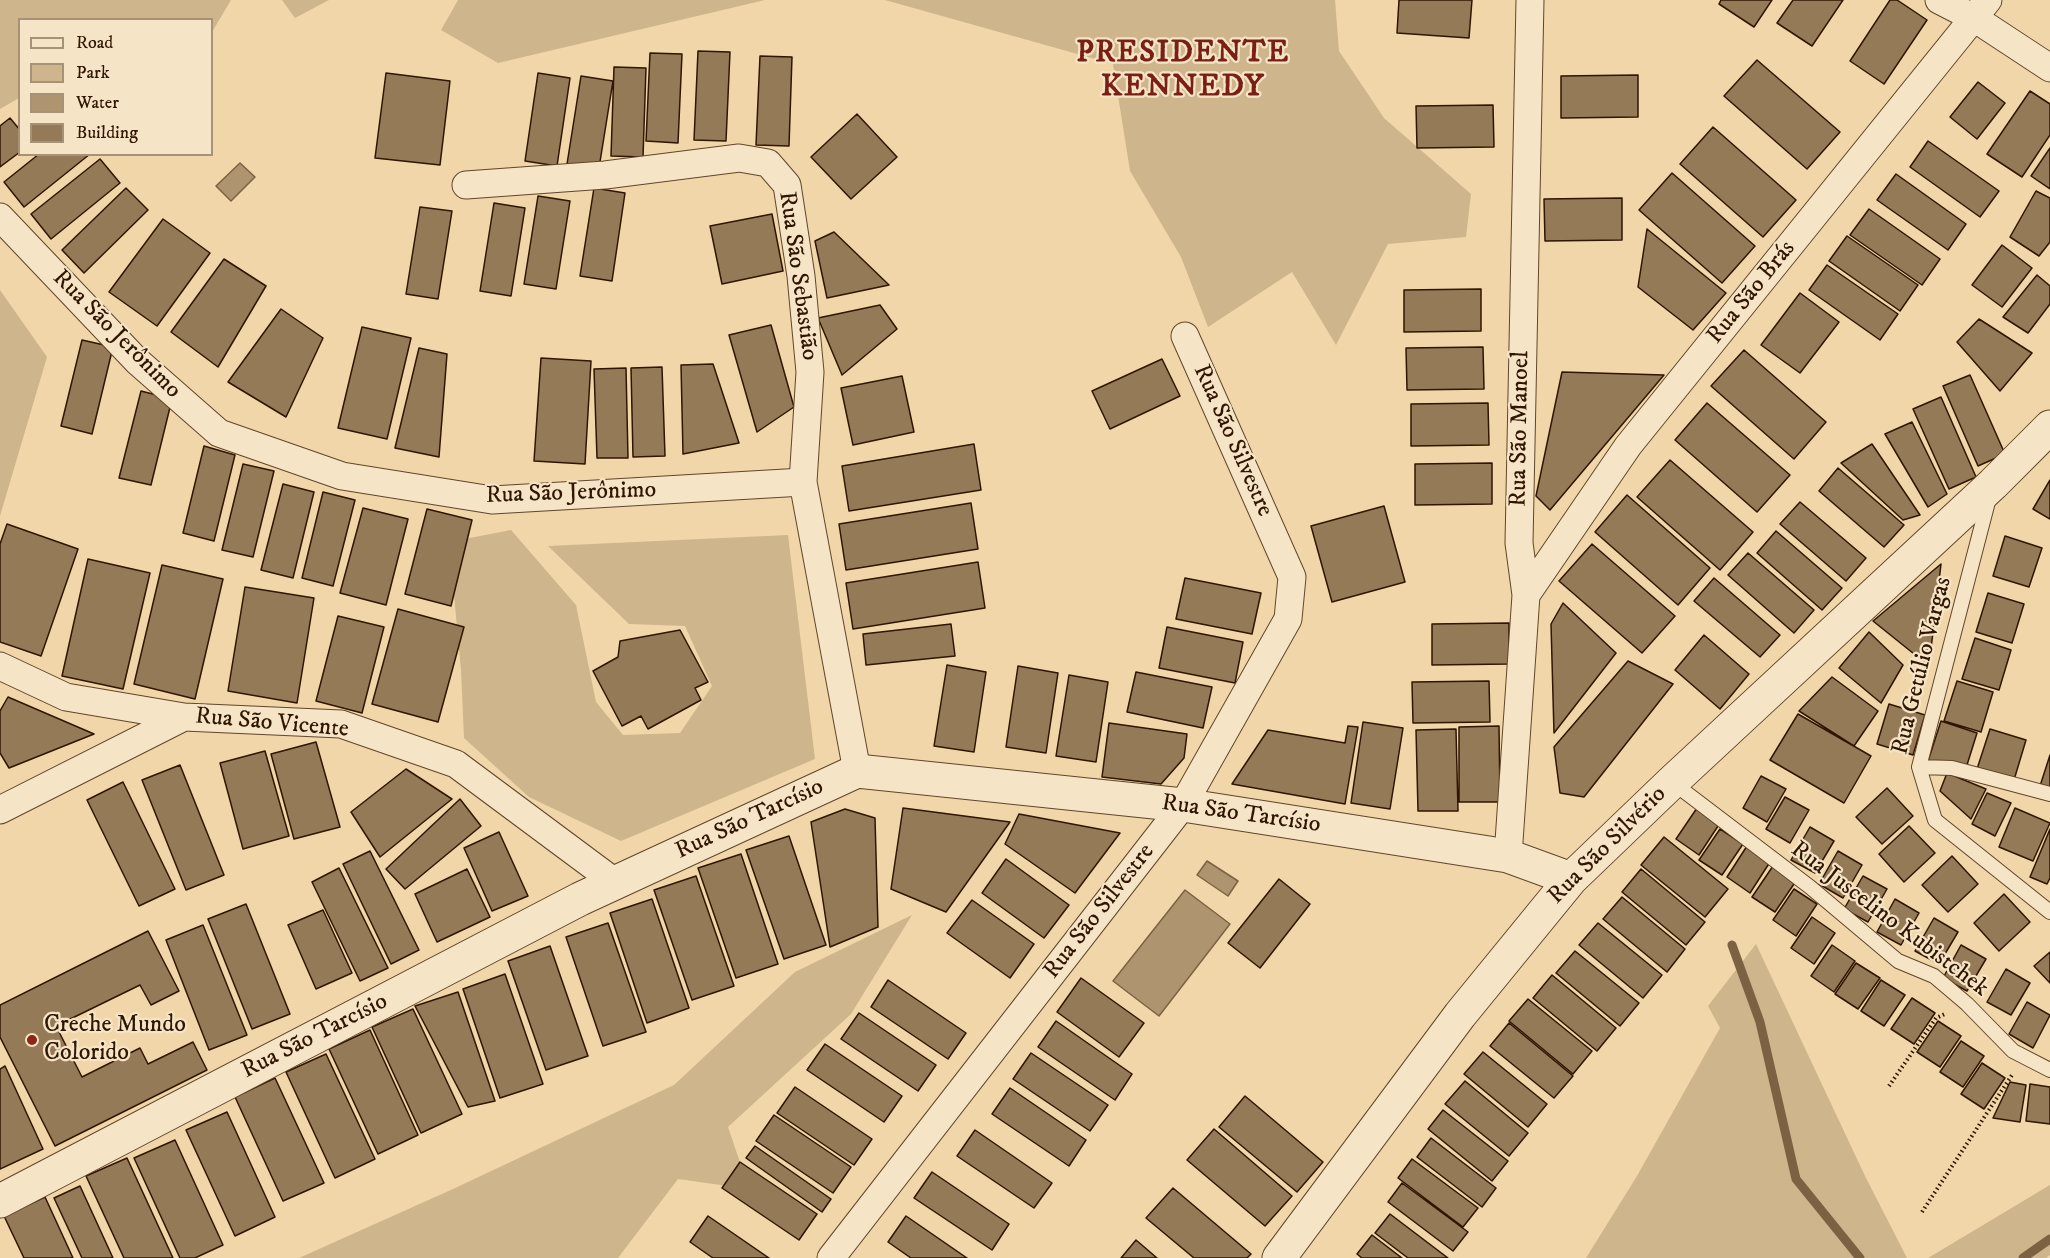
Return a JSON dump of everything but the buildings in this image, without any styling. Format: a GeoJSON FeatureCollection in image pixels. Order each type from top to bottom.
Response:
{"type":"FeatureCollection","features":[{"type":"Feature","properties":{"kind":"street","name":"Rua São Manoel"},"geometry":{"type":"LineString","coordinates":[[1508,856],[1526,595],[1519,543],[1530,0]]}},
{"type":"Feature","properties":{"kind":"street"},"geometry":{"type":"LineString","coordinates":[[1939,0],[1981,9],[2050,68]]}},
{"type":"Feature","properties":{"kind":"street","name":"Rua São Brás"},"geometry":{"type":"LineString","coordinates":[[1526,595],[1628,446],[1981,9]]}},
{"type":"Feature","properties":{"kind":"street","name":"Rua São Sebastião"},"geometry":{"type":"LineString","coordinates":[[466,185],[605,175],[739,158],[768,163],[787,185],[801,276],[810,372],[803,483]]}},
{"type":"Feature","properties":{"kind":"street","name":"Rua São Jerônimo"},"geometry":{"type":"LineString","coordinates":[[0,217],[137,361],[219,433],[342,476],[492,500],[803,483]]}},
{"type":"Feature","properties":{"kind":"street","name":"Rua São Silvestre"},"geometry":{"type":"LineString","coordinates":[[831,1258],[1184,805],[1288,619],[1292,577],[1185,336]]}},
{"type":"Feature","properties":{"kind":"street","name":"Rua São Silvério"},"geometry":{"type":"LineString","coordinates":[[1279,1258],[1460,1015],[1571,879],[1993,484],[2050,427]]}},
{"type":"Feature","properties":{"kind":"street"},"geometry":{"type":"LineString","coordinates":[[803,483],[856,771]]}},
{"type":"Feature","properties":{"kind":"street","name":"Rua São Vicente"},"geometry":{"type":"LineString","coordinates":[[0,666],[66,697],[184,717],[341,724],[456,764],[616,883]]}},
{"type":"Feature","properties":{"kind":"street"},"geometry":{"type":"LineString","coordinates":[[0,810],[184,717]]}},
{"type":"Feature","properties":{"kind":"street","name":"Rua São Tarcísio"},"geometry":{"type":"LineString","coordinates":[[0,1201],[580,899],[856,771],[1184,805],[1508,856],[1571,879]]}},
{"type":"Feature","properties":{"kind":"lane","name":"Rua Getúlio Vargas"},"geometry":{"type":"LineString","coordinates":[[1993,484],[1919,767],[1935,820],[2050,912]]}},
{"type":"Feature","properties":{"kind":"lane"},"geometry":{"type":"LineString","coordinates":[[1919,767],[1952,768],[2050,794]]}},
{"type":"Feature","properties":{"kind":"lane","name":"Rua Juscelino Kubistchek"},"geometry":{"type":"LineString","coordinates":[[1672,782],[1810,887],[1898,961],[1934,976],[1967,1004],[2013,1051],[2050,1070]]}},
{"type":"Feature","properties":{"kind":"path"},"geometry":{"type":"LineString","coordinates":[[1889,1086],[1936,1017],[1967,1004]]}},
{"type":"Feature","properties":{"kind":"path"},"geometry":{"type":"LineString","coordinates":[[1922,1212],[2024,1056]]}},
{"type":"Feature","properties":{"kind":"green space"},"geometry":{"type":"Polygon","coordinates":[[[0,0],[231,0],[213,30],[213,18],[18,18],[18,99],[0,109],[0,0]]]}},
{"type":"Feature","properties":{"kind":"green space"},"geometry":{"type":"Polygon","coordinates":[[[282,0],[329,0],[295,18],[282,0]]]}},
{"type":"Feature","properties":{"kind":"green space"},"geometry":{"type":"Polygon","coordinates":[[[458,0],[765,0],[498,63],[441,30],[458,0]]]}},
{"type":"Feature","properties":{"kind":"green space"},"geometry":{"type":"Polygon","coordinates":[[[885,0],[1335,0],[1339,51],[1384,118],[1471,194],[1466,237],[1388,244],[1336,345],[1292,272],[1208,327],[1181,257],[1130,171],[1113,64],[885,0]]]}},
{"type":"Feature","properties":{"kind":"green space"},"geometry":{"type":"Polygon","coordinates":[[[0,290],[47,357],[0,516],[0,290]]]}},
{"type":"Feature","properties":{"kind":"green space"},"geometry":{"type":"Polygon","coordinates":[[[511,530],[576,605],[596,702],[623,735],[680,733],[712,686],[685,626],[629,624],[548,546],[788,535],[815,759],[621,841],[529,797],[464,738],[461,670],[449,542],[511,530]]]}},
{"type":"Feature","properties":{"kind":"green space"},"geometry":{"type":"Polygon","coordinates":[[[912,915],[851,1014],[728,1127],[749,1189],[678,1179],[618,1258],[299,1258],[453,1189],[674,1085],[795,972],[912,915]]]}},
{"type":"Feature","properties":{"kind":"green space"},"geometry":{"type":"Polygon","coordinates":[[[1756,944],[1865,1176],[1907,1258],[1586,1258],[1637,1176],[1720,1028],[1708,1006],[1756,944]]]}},
{"type":"Feature","properties":{"kind":"green space"},"geometry":{"type":"Polygon","coordinates":[[[2050,1185],[2050,1255],[2046,1258],[1928,1258],[2050,1185]]]}},
{"type":"Feature","properties":{"kind":"water"},"geometry":{"type":"Polygon","coordinates":[[[240,163],[255,177],[231,201],[216,186],[240,163]]]}},
{"type":"Feature","properties":{"kind":"water"},"geometry":{"type":"Polygon","coordinates":[[[1207,861],[1238,881],[1228,896],[1197,875],[1207,861]]]}},
{"type":"Feature","properties":{"kind":"water"},"geometry":{"type":"Polygon","coordinates":[[[1185,890],[1230,924],[1159,1016],[1113,981],[1185,890]]]}},
{"type":"Feature","properties":{"kind":"waterway"},"geometry":{"type":"LineString","coordinates":[[1732,945],[1760,1022],[1796,1179],[1860,1258]]}},
{"type":"Feature","properties":{"kind":"waterway"},"geometry":{"type":"LineString","coordinates":[[2023,1258],[2050,1239]]}},
{"type":"Feature","properties":{"kind":"place","name":"Creche Mundo Colorido"},"geometry":{"type":"Point","coordinates":[32,1040]}},
{"type":"Feature","properties":{"kind":"district","name":"PRESIDENTE KENNEDY"},"geometry":{"type":"Point","coordinates":[1183,72]}}]}
